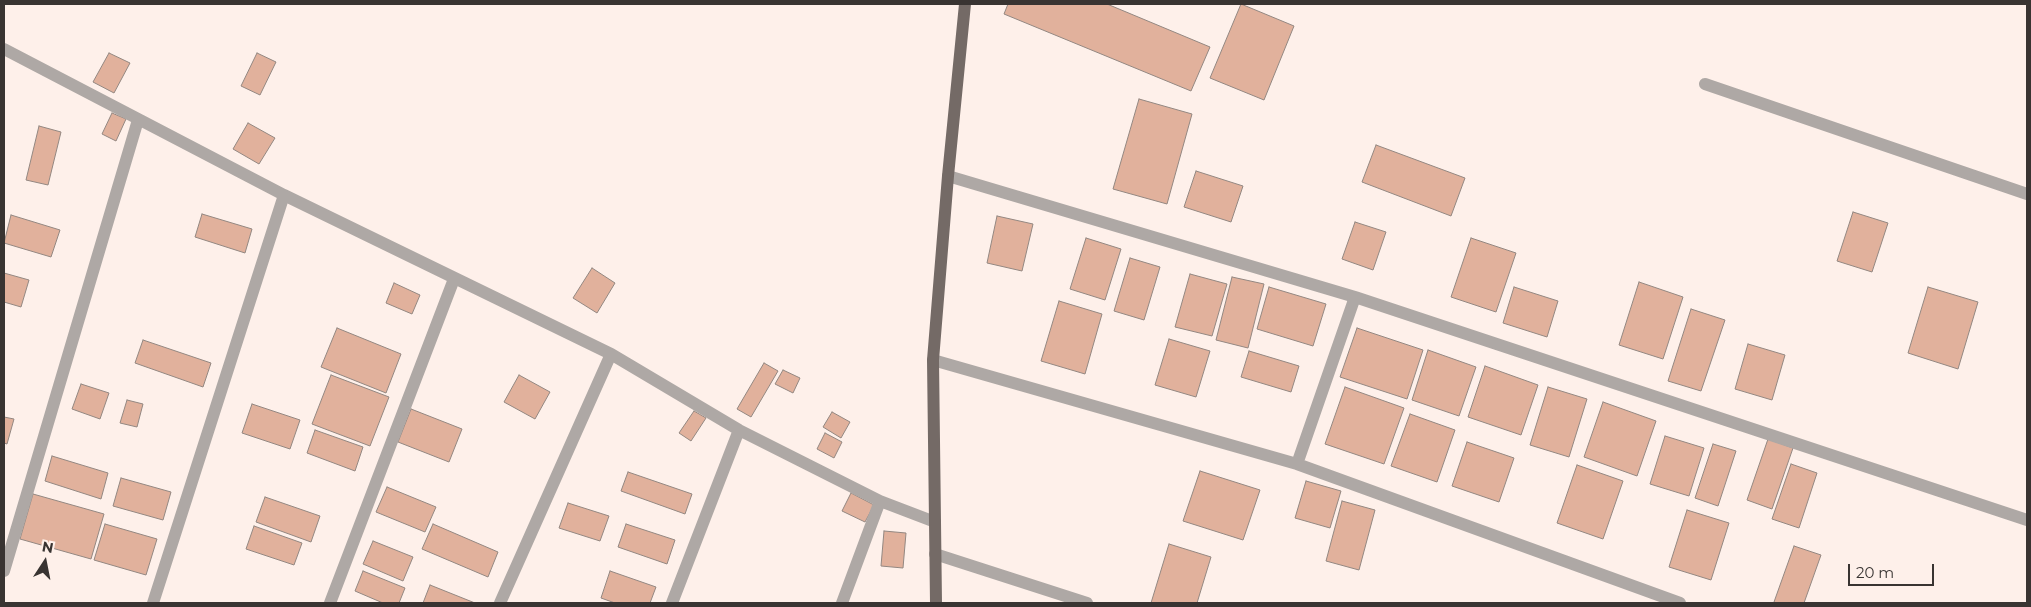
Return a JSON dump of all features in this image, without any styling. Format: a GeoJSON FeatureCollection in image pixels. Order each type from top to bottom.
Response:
{"type":"FeatureCollection","features":[{"type":"Feature","properties":{"kind":"main road"},"geometry":{"type":"LineString","coordinates":[[936,603],[933,360],[948,176],[965,4]]}},
{"type":"Feature","properties":{"kind":"street"},"geometry":{"type":"LineString","coordinates":[[4,49],[284,195],[611,354],[739,430],[880,501],[935,522]]}},
{"type":"Feature","properties":{"kind":"street"},"geometry":{"type":"LineString","coordinates":[[1705,84],[2027,194]]}},
{"type":"Feature","properties":{"kind":"street"},"geometry":{"type":"LineString","coordinates":[[4,571],[138,120]]}},
{"type":"Feature","properties":{"kind":"street"},"geometry":{"type":"LineString","coordinates":[[948,176],[1355,297],[2027,520]]}},
{"type":"Feature","properties":{"kind":"street"},"geometry":{"type":"LineString","coordinates":[[153,603],[284,195]]}},
{"type":"Feature","properties":{"kind":"street"},"geometry":{"type":"LineString","coordinates":[[330,603],[454,278]]}},
{"type":"Feature","properties":{"kind":"street"},"geometry":{"type":"LineString","coordinates":[[1297,464],[1355,297]]}},
{"type":"Feature","properties":{"kind":"street"},"geometry":{"type":"LineString","coordinates":[[500,603],[611,354]]}},
{"type":"Feature","properties":{"kind":"street"},"geometry":{"type":"LineString","coordinates":[[933,360],[1297,464],[1680,603]]}},
{"type":"Feature","properties":{"kind":"street"},"geometry":{"type":"LineString","coordinates":[[672,603],[739,430]]}},
{"type":"Feature","properties":{"kind":"street"},"geometry":{"type":"LineString","coordinates":[[842,603],[880,501]]}},
{"type":"Feature","properties":{"kind":"street"},"geometry":{"type":"LineString","coordinates":[[935,554],[1088,603]]}},
{"type":"Feature","properties":{"kind":"building"},"geometry":{"type":"Polygon","coordinates":[[[1008,4],[1107,4],[1210,47],[1191,91],[1004,14],[1008,4]]]}},
{"type":"Feature","properties":{"kind":"building"},"geometry":{"type":"Polygon","coordinates":[[[1241,4],[1294,26],[1264,100],[1210,78],[1241,4]]]}},
{"type":"Feature","properties":{"kind":"building"},"geometry":{"type":"Polygon","coordinates":[[[109,53],[130,63],[114,93],[93,82],[109,53]]]}},
{"type":"Feature","properties":{"kind":"building"},"geometry":{"type":"Polygon","coordinates":[[[257,53],[276,62],[260,95],[241,86],[257,53]]]}},
{"type":"Feature","properties":{"kind":"building"},"geometry":{"type":"Polygon","coordinates":[[[1139,99],[1192,114],[1167,204],[1113,189],[1139,99]]]}},
{"type":"Feature","properties":{"kind":"building"},"geometry":{"type":"Polygon","coordinates":[[[112,113],[126,119],[116,141],[102,134],[112,113]]]}},
{"type":"Feature","properties":{"kind":"building"},"geometry":{"type":"Polygon","coordinates":[[[248,123],[275,138],[259,164],[233,149],[248,123]]]}},
{"type":"Feature","properties":{"kind":"building"},"geometry":{"type":"Polygon","coordinates":[[[39,126],[61,132],[48,185],[26,180],[39,126]]]}},
{"type":"Feature","properties":{"kind":"building"},"geometry":{"type":"Polygon","coordinates":[[[1376,145],[1465,178],[1451,216],[1362,182],[1376,145]]]}},
{"type":"Feature","properties":{"kind":"building"},"geometry":{"type":"Polygon","coordinates":[[[1196,171],[1243,186],[1231,222],[1184,207],[1196,171]]]}},
{"type":"Feature","properties":{"kind":"building"},"geometry":{"type":"Polygon","coordinates":[[[1853,212],[1888,223],[1872,272],[1837,261],[1853,212]]]}},
{"type":"Feature","properties":{"kind":"building"},"geometry":{"type":"Polygon","coordinates":[[[202,214],[252,229],[245,253],[195,237],[202,214]]]}},
{"type":"Feature","properties":{"kind":"building"},"geometry":{"type":"Polygon","coordinates":[[[11,215],[60,230],[51,257],[4,243],[11,215]]]}},
{"type":"Feature","properties":{"kind":"building"},"geometry":{"type":"Polygon","coordinates":[[[997,216],[1033,224],[1022,271],[987,263],[997,216]]]}},
{"type":"Feature","properties":{"kind":"building"},"geometry":{"type":"Polygon","coordinates":[[[1355,222],[1386,232],[1373,270],[1342,259],[1355,222]]]}},
{"type":"Feature","properties":{"kind":"building"},"geometry":{"type":"Polygon","coordinates":[[[1086,238],[1121,249],[1105,300],[1070,289],[1086,238]]]}},
{"type":"Feature","properties":{"kind":"building"},"geometry":{"type":"Polygon","coordinates":[[[1471,238],[1516,253],[1496,312],[1451,297],[1471,238]]]}},
{"type":"Feature","properties":{"kind":"building"},"geometry":{"type":"Polygon","coordinates":[[[1130,258],[1160,267],[1144,320],[1114,311],[1130,258]]]}},
{"type":"Feature","properties":{"kind":"building"},"geometry":{"type":"Polygon","coordinates":[[[592,268],[615,283],[597,313],[573,298],[592,268]]]}},
{"type":"Feature","properties":{"kind":"building"},"geometry":{"type":"Polygon","coordinates":[[[4,273],[29,280],[21,307],[4,302],[4,273]]]}},
{"type":"Feature","properties":{"kind":"building"},"geometry":{"type":"Polygon","coordinates":[[[1190,274],[1227,284],[1212,336],[1175,327],[1190,274]]]}},
{"type":"Feature","properties":{"kind":"building"},"geometry":{"type":"Polygon","coordinates":[[[1232,277],[1264,284],[1248,348],[1216,340],[1232,277]]]}},
{"type":"Feature","properties":{"kind":"building"},"geometry":{"type":"Polygon","coordinates":[[[1639,282],[1683,297],[1663,359],[1619,345],[1639,282]]]}},
{"type":"Feature","properties":{"kind":"building"},"geometry":{"type":"Polygon","coordinates":[[[394,283],[420,295],[412,314],[386,303],[394,283]]]}},
{"type":"Feature","properties":{"kind":"building"},"geometry":{"type":"Polygon","coordinates":[[[1269,287],[1326,304],[1313,346],[1257,329],[1269,287]]]}},
{"type":"Feature","properties":{"kind":"building"},"geometry":{"type":"Polygon","coordinates":[[[1514,287],[1558,301],[1547,337],[1503,323],[1514,287]]]}},
{"type":"Feature","properties":{"kind":"building"},"geometry":{"type":"Polygon","coordinates":[[[1928,287],[1978,302],[1958,369],[1908,353],[1928,287]]]}},
{"type":"Feature","properties":{"kind":"building"},"geometry":{"type":"Polygon","coordinates":[[[1059,301],[1102,314],[1085,374],[1041,361],[1059,301]]]}},
{"type":"Feature","properties":{"kind":"building"},"geometry":{"type":"Polygon","coordinates":[[[1691,309],[1725,320],[1701,391],[1668,381],[1691,309]]]}},
{"type":"Feature","properties":{"kind":"building"},"geometry":{"type":"Polygon","coordinates":[[[337,328],[401,354],[386,393],[321,367],[337,328]]]}},
{"type":"Feature","properties":{"kind":"building"},"geometry":{"type":"Polygon","coordinates":[[[1357,328],[1423,350],[1407,399],[1340,377],[1357,328]]]}},
{"type":"Feature","properties":{"kind":"building"},"geometry":{"type":"Polygon","coordinates":[[[1169,339],[1210,351],[1196,397],[1155,385],[1169,339]]]}},
{"type":"Feature","properties":{"kind":"building"},"geometry":{"type":"Polygon","coordinates":[[[143,340],[211,363],[203,387],[135,363],[143,340]]]}},
{"type":"Feature","properties":{"kind":"building"},"geometry":{"type":"Polygon","coordinates":[[[1748,344],[1785,355],[1772,400],[1735,389],[1748,344]]]}},
{"type":"Feature","properties":{"kind":"building"},"geometry":{"type":"Polygon","coordinates":[[[1428,350],[1476,367],[1459,416],[1412,400],[1428,350]]]}},
{"type":"Feature","properties":{"kind":"building"},"geometry":{"type":"Polygon","coordinates":[[[1249,351],[1299,366],[1291,392],[1241,377],[1249,351]]]}},
{"type":"Feature","properties":{"kind":"building"},"geometry":{"type":"Polygon","coordinates":[[[764,363],[778,371],[751,417],[737,409],[764,363]]]}},
{"type":"Feature","properties":{"kind":"building"},"geometry":{"type":"Polygon","coordinates":[[[1485,366],[1538,385],[1521,435],[1468,417],[1485,366]]]}},
{"type":"Feature","properties":{"kind":"building"},"geometry":{"type":"Polygon","coordinates":[[[783,370],[800,378],[793,393],[775,384],[783,370]]]}},
{"type":"Feature","properties":{"kind":"building"},"geometry":{"type":"Polygon","coordinates":[[[331,375],[389,397],[370,446],[312,424],[331,375]]]}},
{"type":"Feature","properties":{"kind":"building"},"geometry":{"type":"Polygon","coordinates":[[[519,375],[550,392],[535,419],[504,402],[519,375]]]}},
{"type":"Feature","properties":{"kind":"building"},"geometry":{"type":"Polygon","coordinates":[[[81,384],[109,393],[100,419],[72,409],[81,384]]]}},
{"type":"Feature","properties":{"kind":"building"},"geometry":{"type":"Polygon","coordinates":[[[1345,387],[1404,408],[1384,464],[1325,444],[1345,387]]]}},
{"type":"Feature","properties":{"kind":"building"},"geometry":{"type":"Polygon","coordinates":[[[1548,387],[1587,399],[1569,457],[1530,445],[1548,387]]]}},
{"type":"Feature","properties":{"kind":"building"},"geometry":{"type":"Polygon","coordinates":[[[127,400],[143,404],[137,427],[120,423],[127,400]]]}},
{"type":"Feature","properties":{"kind":"building"},"geometry":{"type":"Polygon","coordinates":[[[1603,402],[1656,421],[1637,476],[1584,457],[1603,402]]]}},
{"type":"Feature","properties":{"kind":"building"},"geometry":{"type":"Polygon","coordinates":[[[252,404],[300,420],[290,449],[242,433],[252,404]]]}},
{"type":"Feature","properties":{"kind":"building"},"geometry":{"type":"Polygon","coordinates":[[[411,409],[462,429],[449,462],[398,442],[411,409]]]}},
{"type":"Feature","properties":{"kind":"building"},"geometry":{"type":"Polygon","coordinates":[[[694,411],[706,418],[691,441],[679,433],[694,411]]]}},
{"type":"Feature","properties":{"kind":"building"},"geometry":{"type":"Polygon","coordinates":[[[832,412],[850,422],[841,438],[823,427],[832,412]]]}},
{"type":"Feature","properties":{"kind":"building"},"geometry":{"type":"Polygon","coordinates":[[[1410,414],[1455,430],[1437,482],[1391,466],[1410,414]]]}},
{"type":"Feature","properties":{"kind":"building"},"geometry":{"type":"Polygon","coordinates":[[[4,417],[14,419],[7,444],[4,443],[4,417]]]}},
{"type":"Feature","properties":{"kind":"building"},"geometry":{"type":"Polygon","coordinates":[[[315,430],[363,447],[355,471],[307,453],[315,430]]]}},
{"type":"Feature","properties":{"kind":"building"},"geometry":{"type":"Polygon","coordinates":[[[825,433],[842,442],[834,458],[817,449],[825,433]]]}},
{"type":"Feature","properties":{"kind":"building"},"geometry":{"type":"Polygon","coordinates":[[[1665,436],[1704,448],[1689,496],[1650,484],[1665,436]]]}},
{"type":"Feature","properties":{"kind":"building"},"geometry":{"type":"Polygon","coordinates":[[[1768,439],[1793,448],[1772,509],[1747,500],[1768,439]]]}},
{"type":"Feature","properties":{"kind":"building"},"geometry":{"type":"Polygon","coordinates":[[[1467,442],[1514,458],[1499,502],[1452,486],[1467,442]]]}},
{"type":"Feature","properties":{"kind":"building"},"geometry":{"type":"Polygon","coordinates":[[[1713,444],[1736,451],[1718,506],[1695,498],[1713,444]]]}},
{"type":"Feature","properties":{"kind":"building"},"geometry":{"type":"Polygon","coordinates":[[[52,456],[108,473],[101,499],[45,481],[52,456]]]}},
{"type":"Feature","properties":{"kind":"building"},"geometry":{"type":"Polygon","coordinates":[[[1791,464],[1817,473],[1799,528],[1772,519],[1791,464]]]}},
{"type":"Feature","properties":{"kind":"building"},"geometry":{"type":"Polygon","coordinates":[[[1577,465],[1623,481],[1603,539],[1557,523],[1577,465]]]}},
{"type":"Feature","properties":{"kind":"building"},"geometry":{"type":"Polygon","coordinates":[[[1200,471],[1260,490],[1243,540],[1183,521],[1200,471]]]}},
{"type":"Feature","properties":{"kind":"building"},"geometry":{"type":"Polygon","coordinates":[[[628,472],[692,494],[685,514],[621,491],[628,472]]]}},
{"type":"Feature","properties":{"kind":"building"},"geometry":{"type":"Polygon","coordinates":[[[121,478],[171,492],[163,520],[113,506],[121,478]]]}},
{"type":"Feature","properties":{"kind":"building"},"geometry":{"type":"Polygon","coordinates":[[[1306,481],[1341,491],[1330,528],[1295,518],[1306,481]]]}},
{"type":"Feature","properties":{"kind":"building"},"geometry":{"type":"Polygon","coordinates":[[[387,487],[436,507],[425,532],[376,512],[387,487]]]}},
{"type":"Feature","properties":{"kind":"building"},"geometry":{"type":"Polygon","coordinates":[[[851,493],[874,505],[865,522],[842,511],[851,493]]]}},
{"type":"Feature","properties":{"kind":"building"},"geometry":{"type":"Polygon","coordinates":[[[33,494],[104,514],[91,559],[20,539],[33,494]]]}},
{"type":"Feature","properties":{"kind":"building"},"geometry":{"type":"Polygon","coordinates":[[[265,497],[320,516],[311,542],[256,522],[265,497]]]}},
{"type":"Feature","properties":{"kind":"building"},"geometry":{"type":"Polygon","coordinates":[[[1342,501],[1375,510],[1359,570],[1326,561],[1342,501]]]}},
{"type":"Feature","properties":{"kind":"building"},"geometry":{"type":"Polygon","coordinates":[[[568,503],[609,516],[600,541],[559,528],[568,503]]]}},
{"type":"Feature","properties":{"kind":"building"},"geometry":{"type":"Polygon","coordinates":[[[1687,510],[1729,523],[1711,580],[1669,567],[1687,510]]]}},
{"type":"Feature","properties":{"kind":"building"},"geometry":{"type":"Polygon","coordinates":[[[105,524],[157,539],[146,575],[94,560],[105,524]]]}},
{"type":"Feature","properties":{"kind":"building"},"geometry":{"type":"Polygon","coordinates":[[[433,524],[498,552],[488,577],[422,549],[433,524]]]}},
{"type":"Feature","properties":{"kind":"building"},"geometry":{"type":"Polygon","coordinates":[[[626,524],[675,540],[667,564],[618,547],[626,524]]]}},
{"type":"Feature","properties":{"kind":"building"},"geometry":{"type":"Polygon","coordinates":[[[254,526],[302,543],[294,565],[246,549],[254,526]]]}},
{"type":"Feature","properties":{"kind":"building"},"geometry":{"type":"Polygon","coordinates":[[[884,531],[906,533],[903,568],[881,566],[884,531]]]}},
{"type":"Feature","properties":{"kind":"building"},"geometry":{"type":"Polygon","coordinates":[[[373,541],[413,557],[403,581],[363,564],[373,541]]]}},
{"type":"Feature","properties":{"kind":"building"},"geometry":{"type":"Polygon","coordinates":[[[1169,544],[1211,557],[1197,603],[1151,603],[1169,544]]]}},
{"type":"Feature","properties":{"kind":"building"},"geometry":{"type":"Polygon","coordinates":[[[1794,546],[1821,555],[1804,603],[1776,603],[1774,602],[1794,546]]]}},
{"type":"Feature","properties":{"kind":"building"},"geometry":{"type":"Polygon","coordinates":[[[363,571],[405,588],[399,603],[383,603],[355,591],[363,571]]]}},
{"type":"Feature","properties":{"kind":"building"},"geometry":{"type":"Polygon","coordinates":[[[610,571],[656,587],[650,603],[615,603],[601,598],[610,571]]]}},
{"type":"Feature","properties":{"kind":"building"},"geometry":{"type":"Polygon","coordinates":[[[430,585],[475,603],[423,603],[430,585]]]}}]}
